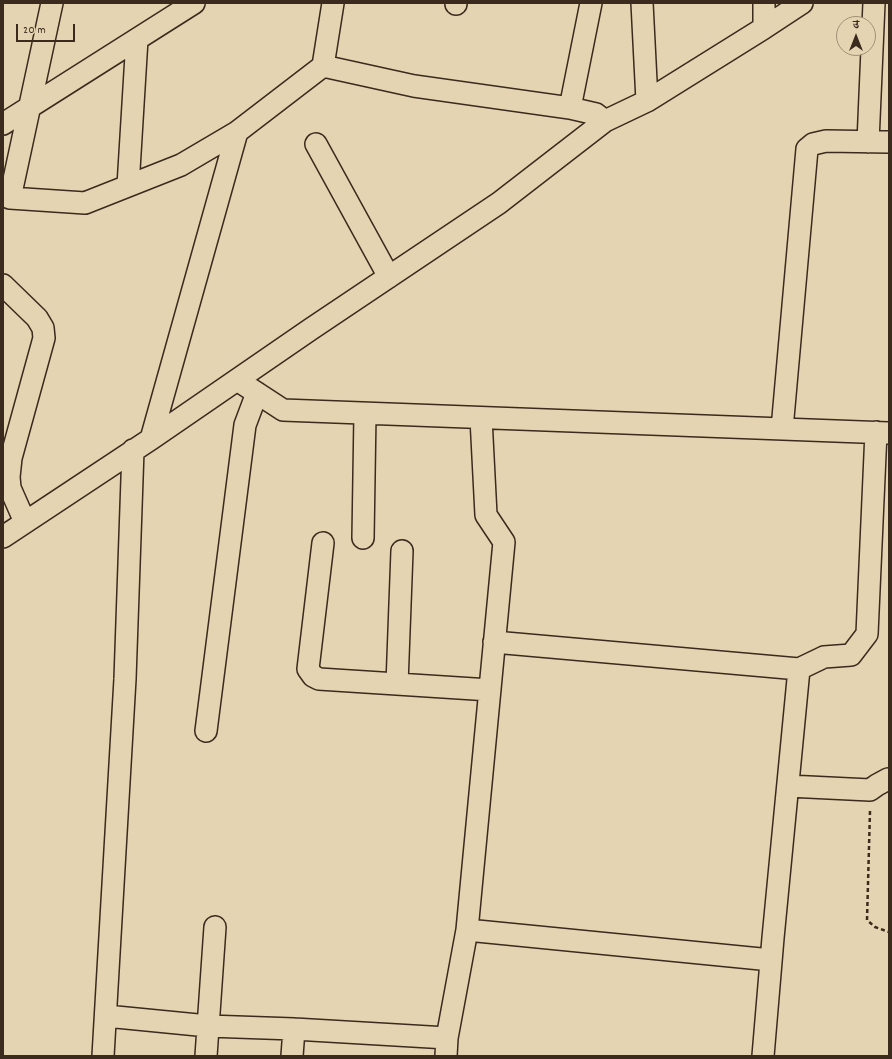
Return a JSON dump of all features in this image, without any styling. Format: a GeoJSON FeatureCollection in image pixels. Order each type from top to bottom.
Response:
{"type":"FeatureCollection","features":[{"type":"Feature","properties":{"kind":"street"},"geometry":{"type":"LineString","coordinates":[[52,3],[30,107],[6,205],[85,203],[181,164],[237,132],[324,66],[333,3]]}},
{"type":"Feature","properties":{"kind":"street"},"geometry":{"type":"LineString","coordinates":[[3,124],[194,3]]}},
{"type":"Feature","properties":{"kind":"street"},"geometry":{"type":"LineString","coordinates":[[570,108],[591,3]]}},
{"type":"Feature","properties":{"kind":"street"},"geometry":{"type":"LineString","coordinates":[[642,3],[647,101]]}},
{"type":"Feature","properties":{"kind":"street"},"geometry":{"type":"LineString","coordinates":[[764,3],[764,28]]}},
{"type":"Feature","properties":{"kind":"street"},"geometry":{"type":"LineString","coordinates":[[3,537],[151,439],[389,276],[499,203],[605,121],[647,101],[802,3]]}},
{"type":"Feature","properties":{"kind":"street"},"geometry":{"type":"LineString","coordinates":[[868,142],[874,3]]}},
{"type":"Feature","properties":{"kind":"street"},"geometry":{"type":"LineString","coordinates":[[128,186],[137,39]]}},
{"type":"Feature","properties":{"kind":"street"},"geometry":{"type":"LineString","coordinates":[[324,66],[414,86],[570,108],[596,114],[605,121]]}},
{"type":"Feature","properties":{"kind":"street"},"geometry":{"type":"LineString","coordinates":[[151,439],[237,132]]}},
{"type":"Feature","properties":{"kind":"street"},"geometry":{"type":"LineString","coordinates":[[782,429],[807,149],[813,144],[826,142],[889,142]]}},
{"type":"Feature","properties":{"kind":"street"},"geometry":{"type":"LineString","coordinates":[[316,144],[389,276]]}},
{"type":"Feature","properties":{"kind":"street"},"geometry":{"type":"LineString","coordinates":[[3,286],[37,318],[43,328],[44,338],[12,458],[9,478],[10,488],[25,522]]}},
{"type":"Feature","properties":{"kind":"street"},"geometry":{"type":"LineString","coordinates":[[236,380],[283,410],[882,432],[867,634],[851,655],[824,657],[799,669],[494,642]]}},
{"type":"Feature","properties":{"kind":"street"},"geometry":{"type":"LineString","coordinates":[[206,731],[245,425],[257,393]]}},
{"type":"Feature","properties":{"kind":"street"},"geometry":{"type":"LineString","coordinates":[[363,538],[365,414]]}},
{"type":"Feature","properties":{"kind":"street"},"geometry":{"type":"LineString","coordinates":[[106,1016],[208,1026],[294,1029],[447,1047],[467,930],[504,542],[486,515],[480,418]]}},
{"type":"Feature","properties":{"kind":"street"},"geometry":{"type":"LineString","coordinates":[[103,1056],[125,679],[133,450]]}},
{"type":"Feature","properties":{"kind":"street"},"geometry":{"type":"LineString","coordinates":[[324,543],[308,669],[313,676],[319,679],[490,690]]}},
{"type":"Feature","properties":{"kind":"street"},"geometry":{"type":"LineString","coordinates":[[397,684],[402,551]]}},
{"type":"Feature","properties":{"kind":"street"},"geometry":{"type":"LineString","coordinates":[[763,1056],[799,669]]}},
{"type":"Feature","properties":{"kind":"street"},"geometry":{"type":"LineString","coordinates":[[788,786],[870,790],[888,779]]}},
{"type":"Feature","properties":{"kind":"street"},"geometry":{"type":"LineString","coordinates":[[206,1056],[215,928]]}},
{"type":"Feature","properties":{"kind":"street"},"geometry":{"type":"LineString","coordinates":[[467,930],[771,960]]}},
{"type":"Feature","properties":{"kind":"street"},"geometry":{"type":"LineString","coordinates":[[292,1056],[294,1029]]}},
{"type":"Feature","properties":{"kind":"path"},"geometry":{"type":"LineString","coordinates":[[870,790],[867,920],[875,927],[889,932]]}}]}
